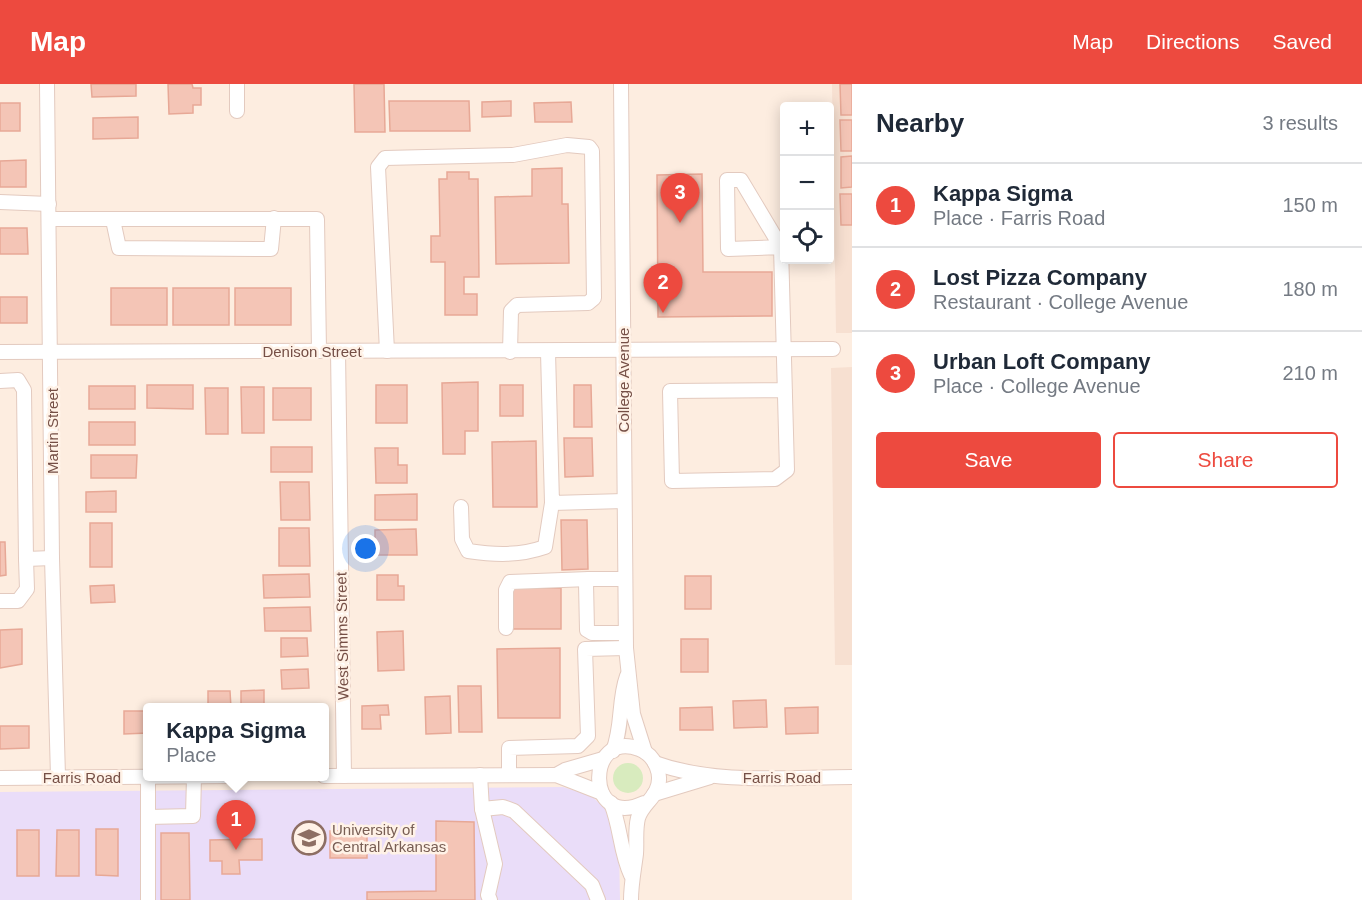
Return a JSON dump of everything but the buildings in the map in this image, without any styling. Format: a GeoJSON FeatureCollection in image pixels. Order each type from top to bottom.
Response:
{"type":"FeatureCollection","features":[{"type":"Feature","properties":{"kind":"street","name":"Martin Street"},"geometry":{"type":"LineString","coordinates":[[47,84],[52,558],[58,777]]}},
{"type":"Feature","properties":{"kind":"street"},"geometry":{"type":"LineString","coordinates":[[237,84],[237,111]]}},
{"type":"Feature","properties":{"kind":"street","name":"College Avenue"},"geometry":{"type":"LineString","coordinates":[[621,84],[625,633],[627,676],[633,693],[636,727],[645,752]]}},
{"type":"Feature","properties":{"kind":"street"},"geometry":{"type":"LineString","coordinates":[[387,351],[378,166],[385,158],[513,155],[567,145],[589,147],[592,151],[594,298],[588,303],[517,305],[511,311],[510,352]]}},
{"type":"Feature","properties":{"kind":"street"},"geometry":{"type":"LineString","coordinates":[[727,180],[741,180],[782,247],[728,249],[727,180]]}},
{"type":"Feature","properties":{"kind":"street"},"geometry":{"type":"LineString","coordinates":[[0,202],[49,204]]}},
{"type":"Feature","properties":{"kind":"street"},"geometry":{"type":"LineString","coordinates":[[112,219],[119,248],[271,249],[274,218]]}},
{"type":"Feature","properties":{"kind":"street"},"geometry":{"type":"LineString","coordinates":[[50,219],[317,219],[319,351]]}},
{"type":"Feature","properties":{"kind":"street"},"geometry":{"type":"LineString","coordinates":[[782,264],[786,390],[787,470],[776,479],[672,481],[670,392],[786,390]]}},
{"type":"Feature","properties":{"kind":"street","name":"Denison Street"},"geometry":{"type":"LineString","coordinates":[[0,352],[832,350]]}},
{"type":"Feature","properties":{"kind":"street","name":"West Simms Street"},"geometry":{"type":"LineString","coordinates":[[338,351],[344,776]]}},
{"type":"Feature","properties":{"kind":"street"},"geometry":{"type":"LineString","coordinates":[[461,507],[462,539],[468,551],[491,554],[527,553],[545,547],[552,503],[548,352]]}},
{"type":"Feature","properties":{"kind":"street"},"geometry":{"type":"LineString","coordinates":[[0,381],[18,380],[24,390],[27,589],[18,601],[0,601]]}},
{"type":"Feature","properties":{"kind":"street"},"geometry":{"type":"LineString","coordinates":[[552,503],[624,501]]}},
{"type":"Feature","properties":{"kind":"street"},"geometry":{"type":"LineString","coordinates":[[26,559],[52,558]]}},
{"type":"Feature","properties":{"kind":"street"},"geometry":{"type":"LineString","coordinates":[[589,579],[586,583],[587,630],[592,633],[625,633]]}},
{"type":"Feature","properties":{"kind":"street"},"geometry":{"type":"LineString","coordinates":[[506,628],[506,590],[510,582],[625,579]]}},
{"type":"Feature","properties":{"kind":"street"},"geometry":{"type":"LineString","coordinates":[[509,775],[509,748],[578,746],[588,736],[585,649],[626,648]]}},
{"type":"Feature","properties":{"kind":"street","name":"College Avenue"},"geometry":{"type":"LineString","coordinates":[[608,755],[620,726],[621,693],[627,676]]}},
{"type":"Feature","properties":{"kind":"street"},"geometry":{"type":"LineString","coordinates":[[556,775],[628,747],[645,752],[655,763],[658,782],[636,829],[636,856],[631,875],[632,900]]}},
{"type":"Feature","properties":{"kind":"street"},"geometry":{"type":"LineString","coordinates":[[608,755],[598,773],[620,825],[623,859],[631,875]]}},
{"type":"Feature","properties":{"kind":"street","name":"Farris Road"},"geometry":{"type":"LineString","coordinates":[[655,763],[676,771],[712,776],[852,777]]}},
{"type":"Feature","properties":{"kind":"street"},"geometry":{"type":"LineString","coordinates":[[480,775],[482,809],[495,864],[488,895],[490,900]]}},
{"type":"Feature","properties":{"kind":"street"},"geometry":{"type":"LineString","coordinates":[[329,776],[556,775],[628,808],[649,799]]}},
{"type":"Feature","properties":{"kind":"street","name":"Farris Road"},"geometry":{"type":"LineString","coordinates":[[649,799],[712,776]]}},
{"type":"Feature","properties":{"kind":"street","name":"Farris Road"},"geometry":{"type":"LineString","coordinates":[[0,778],[143,777]]}},
{"type":"Feature","properties":{"kind":"street"},"geometry":{"type":"LineString","coordinates":[[147,781],[148,900]]}},
{"type":"Feature","properties":{"kind":"street"},"geometry":{"type":"LineString","coordinates":[[148,817],[193,816],[194,781]]}},
{"type":"Feature","properties":{"kind":"street"},"geometry":{"type":"LineString","coordinates":[[482,809],[502,807],[514,811],[592,885],[598,900]]}},
{"type":"Feature","properties":{"kind":"shaded area"},"geometry":{"type":"Polygon","coordinates":[[[832,84],[852,84],[852,333],[836,333],[832,84]]]}},
{"type":"Feature","properties":{"kind":"shaded area"},"geometry":{"type":"Polygon","coordinates":[[[852,367],[852,665],[835,665],[831,368],[852,367]]]}},
{"type":"Feature","properties":{"kind":"shaded area","name":"University of Central Arkansas"},"geometry":{"type":"Polygon","coordinates":[[[563,787],[592,796],[610,814],[619,846],[620,900],[0,900],[0,792],[563,787]]]}},
{"type":"Feature","properties":{"kind":"green space"},"geometry":{"type":"Polygon","coordinates":[[[628,763],[639,767],[643,778],[639,789],[628,793],[617,789],[613,778],[617,767],[628,763]]]}},
{"type":"Feature","properties":{"kind":"place","name":"Urban Loft Company"},"geometry":{"type":"Point","coordinates":[680,223]}},
{"type":"Feature","properties":{"kind":"place","name":"Lost Pizza Company"},"geometry":{"type":"Point","coordinates":[663,313]}},
{"type":"Feature","properties":{"kind":"place","name":"University of Central Arkansas"},"geometry":{"type":"Point","coordinates":[309,838]}},
{"type":"Feature","properties":{"kind":"place","name":"Kappa Sigma"},"geometry":{"type":"Point","coordinates":[236,850]}}]}
